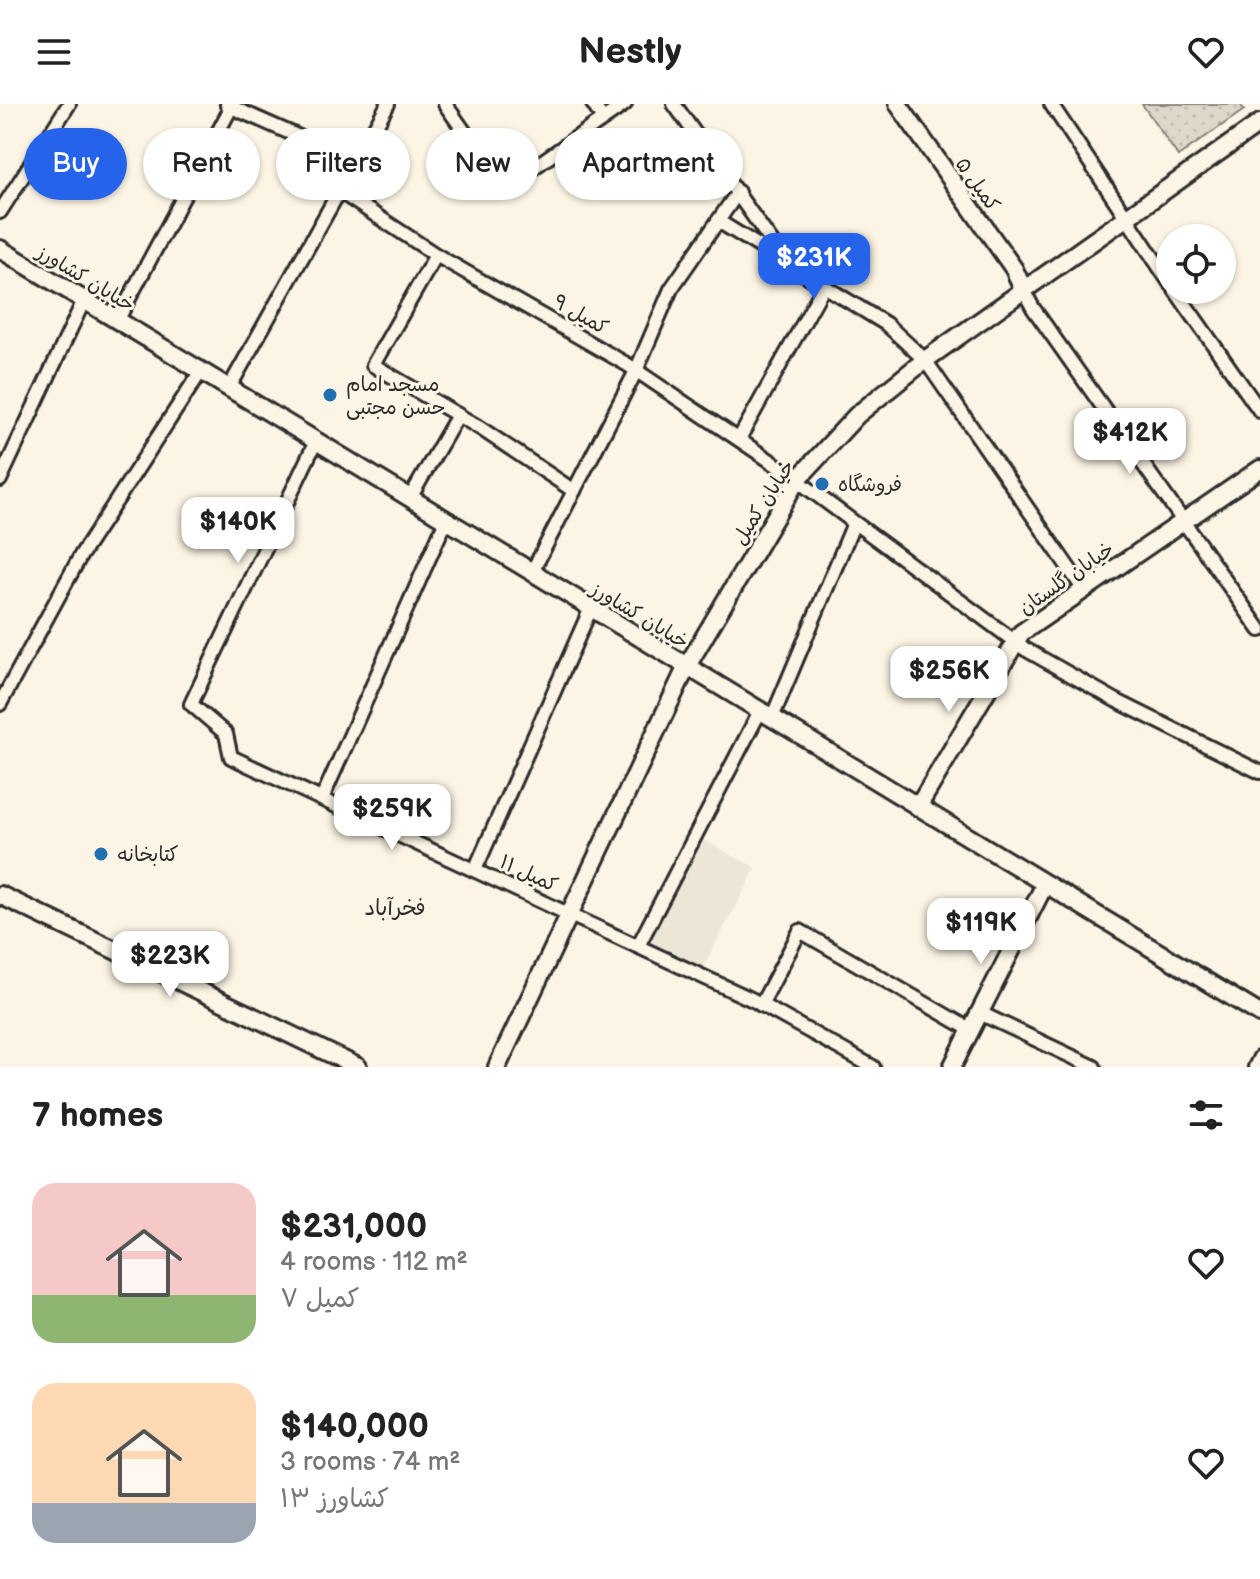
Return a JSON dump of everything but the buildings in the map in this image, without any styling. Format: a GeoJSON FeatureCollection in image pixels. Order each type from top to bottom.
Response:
{"type":"FeatureCollection","features":[{"type":"Feature","properties":{"kind":"street"},"geometry":{"type":"LineString","coordinates":[[0,212],[69,104]]}},
{"type":"Feature","properties":{"kind":"street"},"geometry":{"type":"LineString","coordinates":[[375,128],[388,104]]}},
{"type":"Feature","properties":{"kind":"street"},"geometry":{"type":"LineString","coordinates":[[445,104],[504,188],[625,104]]}},
{"type":"Feature","properties":{"kind":"street"},"geometry":{"type":"LineString","coordinates":[[593,104],[603,119]]}},
{"type":"Feature","properties":{"kind":"street"},"geometry":{"type":"LineString","coordinates":[[674,104],[691,128]]}},
{"type":"Feature","properties":{"kind":"street","name":"کمیل ۵"},"geometry":{"type":"LineString","coordinates":[[898,104],[1014,269],[1023,289]]}},
{"type":"Feature","properties":{"kind":"street"},"geometry":{"type":"LineString","coordinates":[[1051,104],[1156,262]]}},
{"type":"Feature","properties":{"kind":"street"},"geometry":{"type":"LineString","coordinates":[[117,321],[230,105],[281,128]]}},
{"type":"Feature","properties":{"kind":"street","name":"خیابان کمیل"},"geometry":{"type":"LineString","coordinates":[[497,1067],[687,666],[797,480],[857,415],[925,360],[1260,123]]}},
{"type":"Feature","properties":{"kind":"street"},"geometry":{"type":"LineString","coordinates":[[743,199],[787,263]]}},
{"type":"Feature","properties":{"kind":"street"},"geometry":{"type":"LineString","coordinates":[[229,388],[334,200]]}},
{"type":"Feature","properties":{"kind":"street","name":"کمیل ۹"},"geometry":{"type":"LineString","coordinates":[[353,200],[436,255],[636,371],[739,439],[1015,641],[1115,700],[1260,772]]}},
{"type":"Feature","properties":{"kind":"street"},"geometry":{"type":"LineString","coordinates":[[532,572],[636,371],[671,289],[732,200]]}},
{"type":"Feature","properties":{"kind":"street"},"geometry":{"type":"LineString","coordinates":[[718,221],[886,324],[925,360],[1084,590]]}},
{"type":"Feature","properties":{"kind":"street","name":"خیابان کشاورز"},"geometry":{"type":"LineString","coordinates":[[0,249],[1260,1014]]}},
{"type":"Feature","properties":{"kind":"street"},"geometry":{"type":"LineString","coordinates":[[436,255],[373,365],[458,415],[574,491]]}},
{"type":"Feature","properties":{"kind":"street"},"geometry":{"type":"LineString","coordinates":[[739,439],[824,286]]}},
{"type":"Feature","properties":{"kind":"street"},"geometry":{"type":"LineString","coordinates":[[1023,289],[1260,630]]}},
{"type":"Feature","properties":{"kind":"street"},"geometry":{"type":"LineString","coordinates":[[0,480],[84,300]]}},
{"type":"Feature","properties":{"kind":"street"},"geometry":{"type":"LineString","coordinates":[[1185,304],[1260,411]]}},
{"type":"Feature","properties":{"kind":"street"},"geometry":{"type":"LineString","coordinates":[[0,704],[81,555],[201,371]]}},
{"type":"Feature","properties":{"kind":"street"},"geometry":{"type":"LineString","coordinates":[[410,498],[458,415]]}},
{"type":"Feature","properties":{"kind":"street","name":"کمیل ۱۱"},"geometry":{"type":"LineString","coordinates":[[316,441],[191,704],[226,734],[231,757],[761,1005],[873,1067]]}},
{"type":"Feature","properties":{"kind":"street","name":"خیابان گلستان"},"geometry":{"type":"LineString","coordinates":[[918,807],[1015,641],[1260,469]]}},
{"type":"Feature","properties":{"kind":"street"},"geometry":{"type":"LineString","coordinates":[[322,799],[446,520]]}},
{"type":"Feature","properties":{"kind":"street"},"geometry":{"type":"LineString","coordinates":[[638,946],[766,714],[854,523]]}},
{"type":"Feature","properties":{"kind":"street"},"geometry":{"type":"LineString","coordinates":[[475,870],[591,608]]}},
{"type":"Feature","properties":{"kind":"street"},"geometry":{"type":"LineString","coordinates":[[952,1067],[1045,884]]}},
{"type":"Feature","properties":{"kind":"street"},"geometry":{"type":"LineString","coordinates":[[0,895],[358,1067]]}},
{"type":"Feature","properties":{"kind":"street"},"geometry":{"type":"LineString","coordinates":[[761,1005],[800,931],[971,1030]]}},
{"type":"Feature","properties":{"kind":"street"},"geometry":{"type":"LineString","coordinates":[[980,1013],[1094,1067]]}},
{"type":"Feature","properties":{"kind":"street"},"geometry":{"type":"LineString","coordinates":[[1255,1067],[1260,1057]]}},
{"type":"Feature","properties":{"kind":"shaded area"},"geometry":{"type":"Polygon","coordinates":[[[1142,104],[1240,104],[1244,110],[1178,156],[1142,104]]]}},
{"type":"Feature","properties":{"kind":"shaded area"},"geometry":{"type":"Polygon","coordinates":[[[703,840],[756,868],[703,967],[650,942],[703,840]]]}},
{"type":"Feature","properties":{"kind":"place","name":"مسجد امام حسن مجتبی"},"geometry":{"type":"Point","coordinates":[330,395]}},
{"type":"Feature","properties":{"kind":"place","name":"فروشگاه"},"geometry":{"type":"Point","coordinates":[822,484]}},
{"type":"Feature","properties":{"kind":"place","name":"کتابخانه"},"geometry":{"type":"Point","coordinates":[101,854]}},
{"type":"Feature","properties":{"kind":"district","name":"فخرآباد"},"geometry":{"type":"Point","coordinates":[395,907]}}]}
